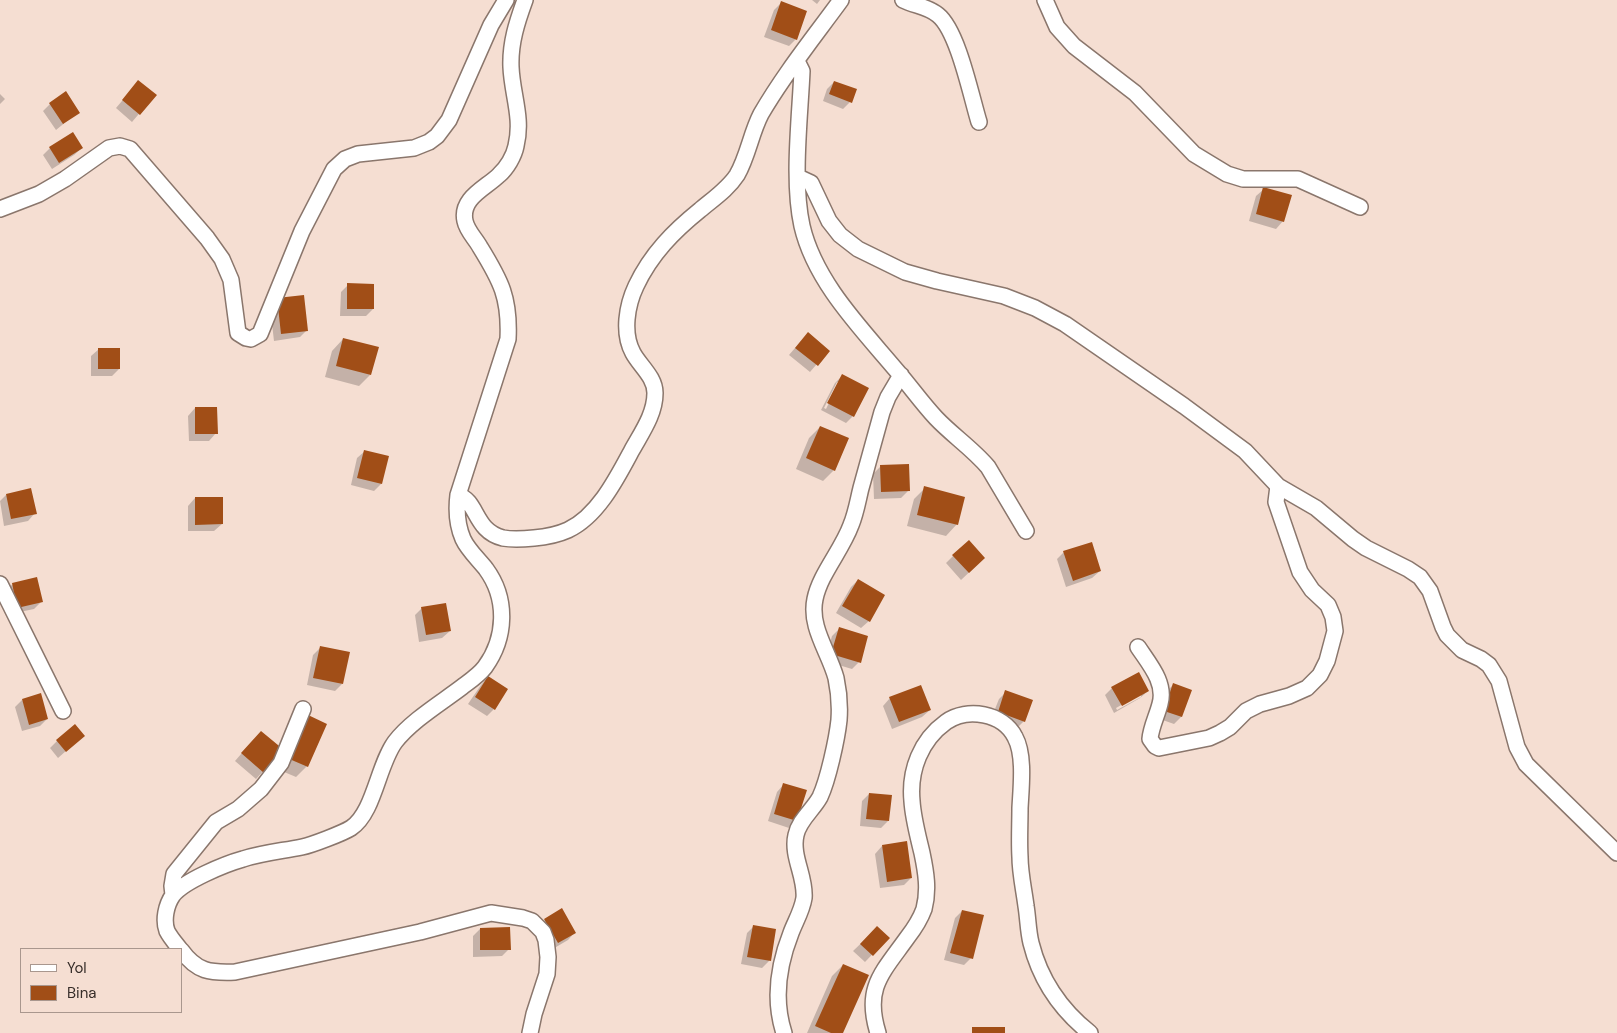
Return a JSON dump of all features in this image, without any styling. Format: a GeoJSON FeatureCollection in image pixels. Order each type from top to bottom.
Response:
{"type":"FeatureCollection","features":[{"type":"Feature","properties":{"kind":"street"},"geometry":{"type":"LineString","coordinates":[[0,209],[39,194],[65,179],[109,148],[120,146],[130,149],[207,238],[222,259],[231,280],[238,333],[246,338],[256,337],[260,334],[302,231],[334,169],[344,159],[358,154],[414,148],[429,142],[437,136],[450,120],[491,24],[506,0]]}},
{"type":"Feature","properties":{"kind":"street"},"geometry":{"type":"LineString","coordinates":[[180,948],[168,932],[165,921],[167,907],[173,895],[204,875],[242,859],[304,846],[352,827],[362,817],[370,802],[386,756],[396,740],[410,726],[470,681],[488,663],[500,636],[503,618],[496,585],[464,542],[458,527],[456,511],[458,495],[502,364],[508,339],[509,319],[506,300],[499,279],[475,238],[468,230],[464,220],[465,209],[470,199],[500,174],[510,162],[516,148],[519,116],[511,68],[512,45],[516,23],[525,0]]}},
{"type":"Feature","properties":{"kind":"street"},"geometry":{"type":"LineString","coordinates":[[458,495],[467,500],[483,527],[503,538],[515,540],[548,536],[568,530],[582,521],[596,506],[629,456],[651,416],[654,403],[655,390],[652,381],[632,352],[628,336],[629,303],[636,286],[660,247],[724,191],[736,176],[760,116],[796,61],[841,0]]}},
{"type":"Feature","properties":{"kind":"street"},"geometry":{"type":"LineString","coordinates":[[903,0],[932,11],[940,16],[946,24],[955,42],[979,122]]}},
{"type":"Feature","properties":{"kind":"street"},"geometry":{"type":"LineString","coordinates":[[1045,0],[1057,27],[1074,46],[1135,93],[1194,154],[1228,174],[1243,178],[1298,179],[1360,207]]}},
{"type":"Feature","properties":{"kind":"street"},"geometry":{"type":"LineString","coordinates":[[796,61],[802,71],[798,177],[802,226],[812,257],[825,282],[934,417],[988,467],[1026,531]]}},
{"type":"Feature","properties":{"kind":"street"},"geometry":{"type":"LineString","coordinates":[[798,177],[811,183],[829,221],[840,235],[858,249],[905,272],[937,282],[1004,296],[1050,316],[1192,411],[1245,451],[1278,486],[1316,508],[1353,540],[1414,572],[1425,582],[1430,590],[1447,635],[1462,650],[1481,660],[1495,673],[1500,681],[1517,747],[1526,764],[1617,853]]}},
{"type":"Feature","properties":{"kind":"street"},"geometry":{"type":"LineString","coordinates":[[784,1033],[778,1001],[779,975],[787,942],[802,907],[804,893],[795,847],[796,834],[822,790],[837,733],[839,718],[836,677],[816,625],[814,601],[820,584],[852,523],[882,412],[888,397],[901,375]]}},
{"type":"Feature","properties":{"kind":"street"},"geometry":{"type":"LineString","coordinates":[[1138,647],[1156,674],[1161,690],[1161,703],[1150,739],[1152,743],[1160,748],[1209,738],[1230,727],[1246,711],[1260,704],[1299,692],[1314,681],[1327,661],[1334,637],[1335,624],[1328,605],[1312,590],[1300,572],[1276,502],[1278,486]]}},
{"type":"Feature","properties":{"kind":"street"},"geometry":{"type":"LineString","coordinates":[[0,584],[63,710]]}},
{"type":"Feature","properties":{"kind":"street"},"geometry":{"type":"LineString","coordinates":[[173,895],[174,874],[216,822],[238,809],[261,789],[281,763],[303,709]]}},
{"type":"Feature","properties":{"kind":"street"},"geometry":{"type":"LineString","coordinates":[[878,1033],[872,1005],[874,991],[882,973],[917,925],[924,909],[927,894],[927,877],[912,801],[912,786],[921,749],[928,738],[950,719],[962,715],[975,714],[999,720],[1015,737],[1020,750],[1020,858],[1031,941],[1048,987],[1080,1025],[1090,1033]]}},
{"type":"Feature","properties":{"kind":"street"},"geometry":{"type":"LineString","coordinates":[[182,951],[191,963],[202,969],[219,973],[235,972],[420,932],[491,913],[523,918],[532,921],[543,932],[548,957],[547,974],[530,1033]]}},
{"type":"Feature","properties":{"kind":"building"},"geometry":{"type":"Polygon","coordinates":[[[781,1],[807,11],[797,40],[771,30],[781,1]]]}},
{"type":"Feature","properties":{"kind":"building"},"geometry":{"type":"Polygon","coordinates":[[[138,80],[157,95],[140,115],[122,100],[138,80]]]}},
{"type":"Feature","properties":{"kind":"building"},"geometry":{"type":"Polygon","coordinates":[[[834,81],[857,89],[852,103],[829,94],[834,81]]]}},
{"type":"Feature","properties":{"kind":"building"},"geometry":{"type":"Polygon","coordinates":[[[66,91],[80,113],[63,124],[49,103],[66,91]]]}},
{"type":"Feature","properties":{"kind":"building"},"geometry":{"type":"Polygon","coordinates":[[[73,132],[83,148],[59,163],[49,147],[73,132]]]}},
{"type":"Feature","properties":{"kind":"building"},"geometry":{"type":"Polygon","coordinates":[[[1263,187],[1292,195],[1284,222],[1256,214],[1263,187]]]}},
{"type":"Feature","properties":{"kind":"building"},"geometry":{"type":"Polygon","coordinates":[[[347,283],[374,284],[374,309],[347,309],[347,283]]]}},
{"type":"Feature","properties":{"kind":"building"},"geometry":{"type":"Polygon","coordinates":[[[304,295],[308,331],[281,334],[277,298],[304,295]]]}},
{"type":"Feature","properties":{"kind":"building"},"geometry":{"type":"Polygon","coordinates":[[[808,332],[830,351],[818,366],[795,348],[808,332]]]}},
{"type":"Feature","properties":{"kind":"building"},"geometry":{"type":"Polygon","coordinates":[[[343,338],[379,347],[371,375],[336,366],[343,338]]]}},
{"type":"Feature","properties":{"kind":"building"},"geometry":{"type":"Polygon","coordinates":[[[98,348],[120,348],[120,369],[98,369],[98,348]]]}},
{"type":"Feature","properties":{"kind":"building"},"geometry":{"type":"Polygon","coordinates":[[[842,374],[869,388],[854,417],[827,403],[842,374]]]}},
{"type":"Feature","properties":{"kind":"building"},"geometry":{"type":"Polygon","coordinates":[[[195,407],[217,407],[218,434],[195,434],[195,407]]]}},
{"type":"Feature","properties":{"kind":"building"},"geometry":{"type":"Polygon","coordinates":[[[820,426],[849,438],[835,471],[806,458],[820,426]]]}},
{"type":"Feature","properties":{"kind":"building"},"geometry":{"type":"Polygon","coordinates":[[[364,450],[389,456],[382,484],[357,478],[364,450]]]}},
{"type":"Feature","properties":{"kind":"building"},"geometry":{"type":"Polygon","coordinates":[[[909,464],[910,491],[881,492],[880,465],[909,464]]]}},
{"type":"Feature","properties":{"kind":"building"},"geometry":{"type":"Polygon","coordinates":[[[924,486],[965,497],[958,525],[917,515],[924,486]]]}},
{"type":"Feature","properties":{"kind":"building"},"geometry":{"type":"Polygon","coordinates":[[[31,488],[37,514],[11,519],[6,494],[31,488]]]}},
{"type":"Feature","properties":{"kind":"building"},"geometry":{"type":"Polygon","coordinates":[[[195,497],[223,497],[223,524],[195,525],[195,497]]]}},
{"type":"Feature","properties":{"kind":"building"},"geometry":{"type":"Polygon","coordinates":[[[969,540],[985,558],[969,573],[952,555],[969,540]]]}},
{"type":"Feature","properties":{"kind":"building"},"geometry":{"type":"Polygon","coordinates":[[[1092,542],[1101,571],[1073,581],[1063,551],[1092,542]]]}},
{"type":"Feature","properties":{"kind":"building"},"geometry":{"type":"Polygon","coordinates":[[[37,577],[43,602],[17,608],[12,583],[37,577]]]}},
{"type":"Feature","properties":{"kind":"building"},"geometry":{"type":"Polygon","coordinates":[[[858,579],[885,595],[870,622],[842,606],[858,579]]]}},
{"type":"Feature","properties":{"kind":"building"},"geometry":{"type":"Polygon","coordinates":[[[446,603],[451,631],[426,635],[421,607],[446,603]]]}},
{"type":"Feature","properties":{"kind":"building"},"geometry":{"type":"Polygon","coordinates":[[[839,627],[868,636],[861,663],[831,654],[839,627]]]}},
{"type":"Feature","properties":{"kind":"building"},"geometry":{"type":"Polygon","coordinates":[[[320,646],[350,652],[343,684],[313,678],[320,646]]]}},
{"type":"Feature","properties":{"kind":"building"},"geometry":{"type":"Polygon","coordinates":[[[1139,672],[1149,691],[1122,706],[1111,687],[1139,672]]]}},
{"type":"Feature","properties":{"kind":"building"},"geometry":{"type":"Polygon","coordinates":[[[488,676],[508,689],[495,710],[475,697],[488,676]]]}},
{"type":"Feature","properties":{"kind":"building"},"geometry":{"type":"Polygon","coordinates":[[[1173,683],[1192,690],[1182,717],[1164,711],[1173,683]]]}},
{"type":"Feature","properties":{"kind":"building"},"geometry":{"type":"Polygon","coordinates":[[[921,685],[931,710],[899,722],[889,697],[921,685]]]}},
{"type":"Feature","properties":{"kind":"building"},"geometry":{"type":"Polygon","coordinates":[[[1005,690],[1033,700],[1025,722],[998,712],[1005,690]]]}},
{"type":"Feature","properties":{"kind":"building"},"geometry":{"type":"Polygon","coordinates":[[[41,693],[48,719],[29,725],[22,699],[41,693]]]}},
{"type":"Feature","properties":{"kind":"building"},"geometry":{"type":"Polygon","coordinates":[[[306,714],[327,724],[308,767],[287,758],[306,714]]]}},
{"type":"Feature","properties":{"kind":"building"},"geometry":{"type":"Polygon","coordinates":[[[75,724],[85,736],[66,752],[56,740],[75,724]]]}},
{"type":"Feature","properties":{"kind":"building"},"geometry":{"type":"Polygon","coordinates":[[[261,731],[284,750],[264,773],[241,753],[261,731]]]}},
{"type":"Feature","properties":{"kind":"building"},"geometry":{"type":"Polygon","coordinates":[[[783,783],[807,790],[797,821],[774,814],[783,783]]]}},
{"type":"Feature","properties":{"kind":"building"},"geometry":{"type":"Polygon","coordinates":[[[869,793],[892,795],[889,821],[866,819],[869,793]]]}},
{"type":"Feature","properties":{"kind":"building"},"geometry":{"type":"Polygon","coordinates":[[[907,841],[912,878],[887,882],[882,845],[907,841]]]}},
{"type":"Feature","properties":{"kind":"building"},"geometry":{"type":"Polygon","coordinates":[[[562,908],[576,933],[558,943],[544,919],[562,908]]]}},
{"type":"Feature","properties":{"kind":"building"},"geometry":{"type":"Polygon","coordinates":[[[962,910],[984,915],[973,959],[950,953],[962,910]]]}},
{"type":"Feature","properties":{"kind":"building"},"geometry":{"type":"Polygon","coordinates":[[[753,925],[776,929],[771,961],[747,957],[753,925]]]}},
{"type":"Feature","properties":{"kind":"building"},"geometry":{"type":"Polygon","coordinates":[[[877,926],[890,938],[873,956],[860,944],[877,926]]]}},
{"type":"Feature","properties":{"kind":"building"},"geometry":{"type":"Polygon","coordinates":[[[510,927],[511,950],[480,950],[480,928],[510,927]]]}},
{"type":"Feature","properties":{"kind":"building"},"geometry":{"type":"Polygon","coordinates":[[[843,964],[869,975],[843,1033],[831,1033],[815,1026],[843,964]]]}},
{"type":"Feature","properties":{"kind":"building"},"geometry":{"type":"Polygon","coordinates":[[[972,1027],[1005,1027],[1005,1033],[972,1033],[972,1027]]]}}]}
